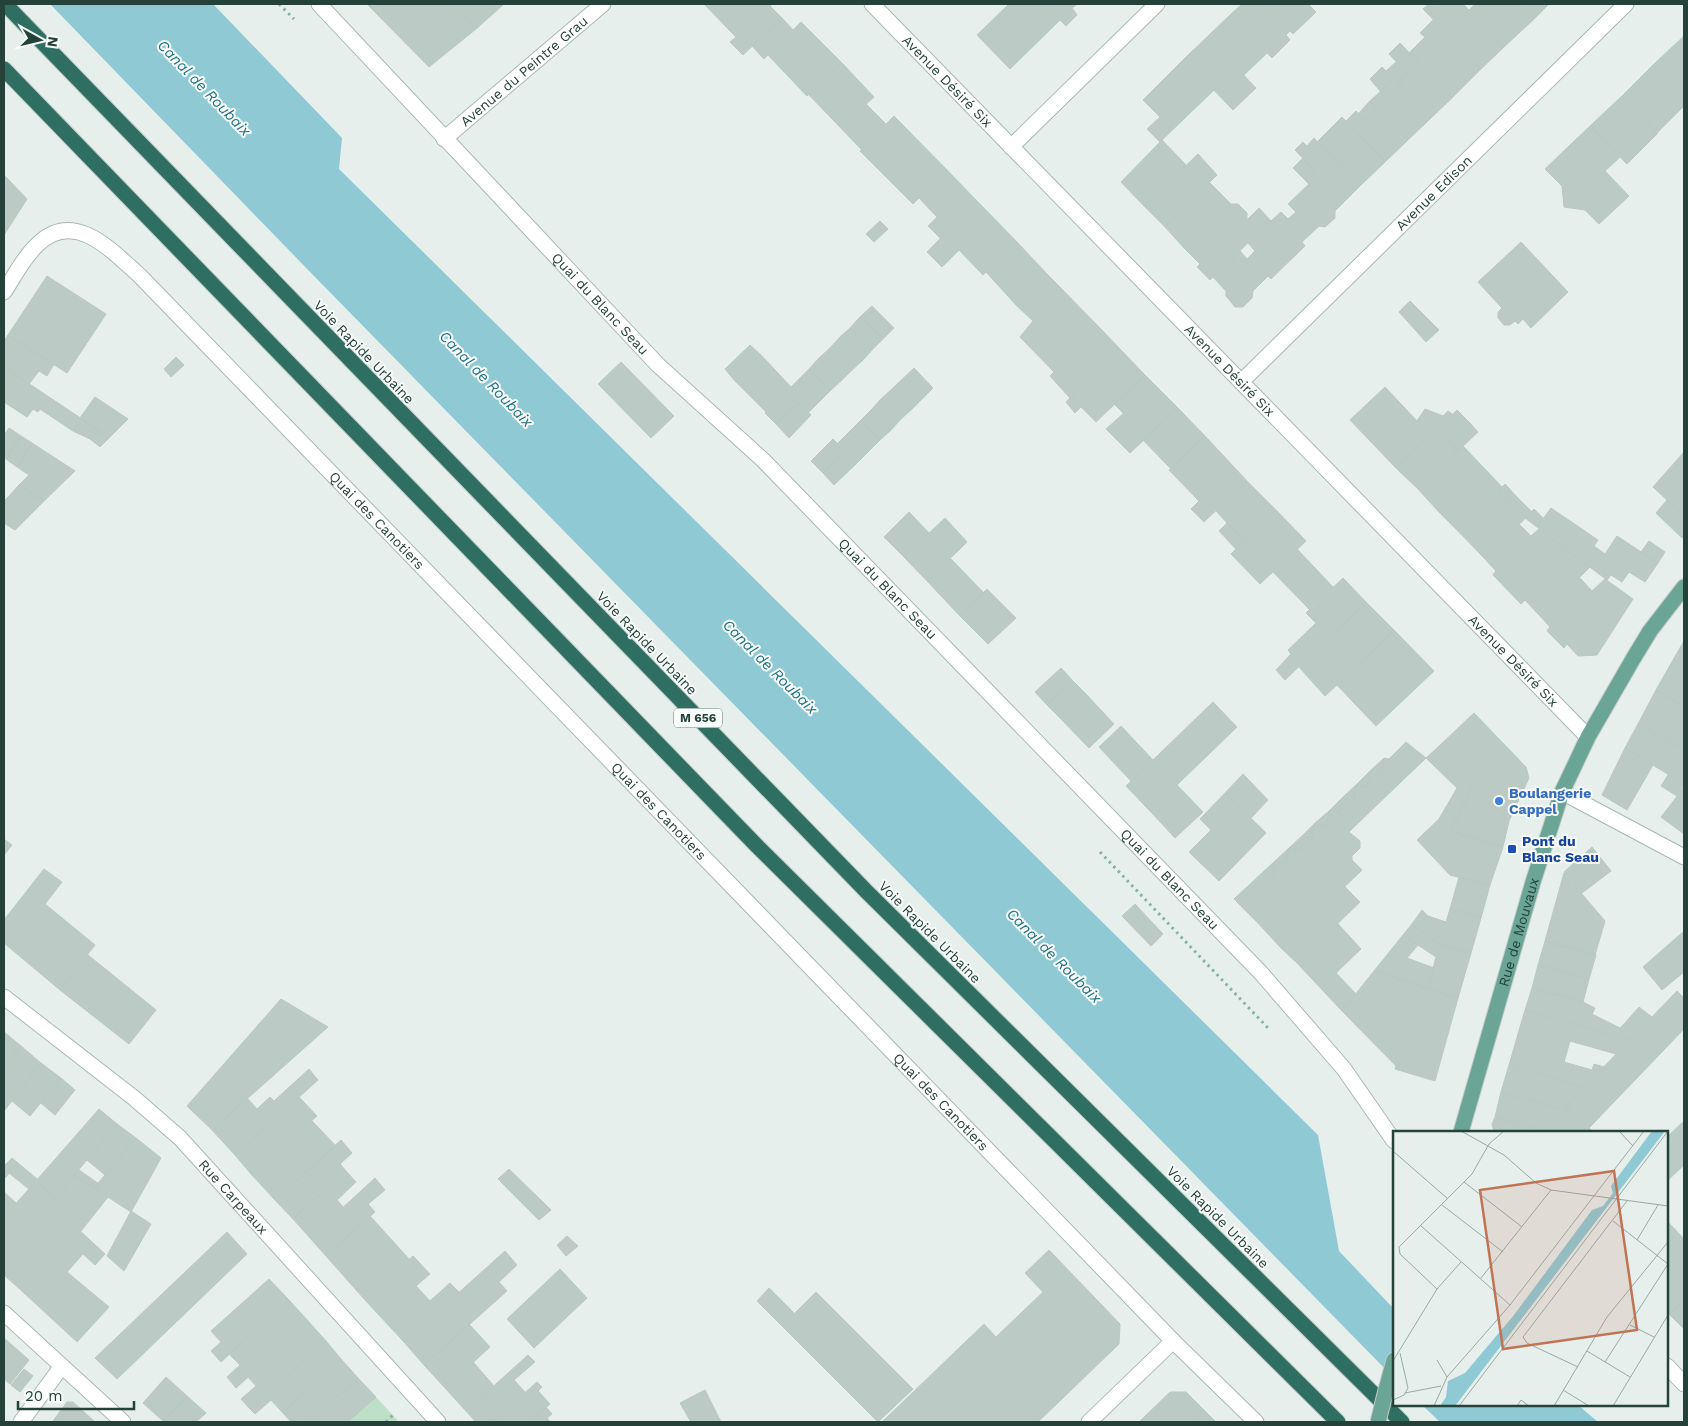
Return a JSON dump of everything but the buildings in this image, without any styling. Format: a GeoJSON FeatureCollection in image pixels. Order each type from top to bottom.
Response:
{"type":"FeatureCollection","features":[{"type":"Feature","properties":{"kind":"highway","name":"Voie Rapide Urbaine"},"geometry":{"type":"LineString","coordinates":[[4,4],[867,892],[1402,1422]]}},
{"type":"Feature","properties":{"kind":"highway"},"geometry":{"type":"LineString","coordinates":[[4,69],[756,845],[1338,1422]]}},
{"type":"Feature","properties":{"kind":"main road","name":"Rue de Mouvaux"},"geometry":{"type":"LineString","coordinates":[[1461,1131],[1530,892],[1562,792],[1588,737],[1650,631],[1684,587]]}},
{"type":"Feature","properties":{"kind":"main road"},"geometry":{"type":"LineString","coordinates":[[1378,1422],[1393,1364]]}},
{"type":"Feature","properties":{"kind":"street","name":"Quai du Blanc Seau"},"geometry":{"type":"LineString","coordinates":[[319,4],[658,365],[763,460],[1261,974],[1344,1070],[1393,1140]]}},
{"type":"Feature","properties":{"kind":"street","name":"Avenue du Peintre Grau"},"geometry":{"type":"LineString","coordinates":[[444,139],[603,4]]}},
{"type":"Feature","properties":{"kind":"street","name":"Avenue Désiré Six"},"geometry":{"type":"LineString","coordinates":[[872,4],[1588,737]]}},
{"type":"Feature","properties":{"kind":"street"},"geometry":{"type":"LineString","coordinates":[[1011,147],[1158,4]]}},
{"type":"Feature","properties":{"kind":"street","name":"Avenue Edison"},"geometry":{"type":"LineString","coordinates":[[1241,382],[1626,4]]}},
{"type":"Feature","properties":{"kind":"street","name":"Quai des Canotiers"},"geometry":{"type":"LineString","coordinates":[[4,292],[36,246],[47,237],[73,231],[87,234],[103,243],[140,276],[1174,1341],[1256,1422]]}},
{"type":"Feature","properties":{"kind":"street"},"geometry":{"type":"LineString","coordinates":[[1562,792],[1684,857]]}},
{"type":"Feature","properties":{"kind":"street","name":"Rue Carpeaux"},"geometry":{"type":"LineString","coordinates":[[4,997],[134,1098],[180,1138],[438,1422]]}},
{"type":"Feature","properties":{"kind":"street"},"geometry":{"type":"LineString","coordinates":[[4,1313],[123,1422]]}},
{"type":"Feature","properties":{"kind":"street"},"geometry":{"type":"LineString","coordinates":[[1089,1422],[1174,1341]]}},
{"type":"Feature","properties":{"kind":"street"},"geometry":{"type":"LineString","coordinates":[[20,1422],[62,1366]]}},
{"type":"Feature","properties":{"kind":"street"},"geometry":{"type":"LineString","coordinates":[[1668,1367],[1684,1384]]}},
{"type":"Feature","properties":{"kind":"green space"},"geometry":{"type":"Polygon","coordinates":[[[376,1397],[399,1422],[348,1422],[376,1397]]]}},
{"type":"Feature","properties":{"kind":"water","name":"Canal de Roubaix"},"geometry":{"type":"Polygon","coordinates":[[[50,4],[213,4],[342,138],[339,169],[1318,1135],[1339,1251],[1393,1308],[1393,1377],[50,4]]]}},
{"type":"Feature","properties":{"kind":"water"},"geometry":{"type":"Polygon","coordinates":[[[1423,1406],[1579,1406],[1598,1422],[1440,1422],[1423,1406]]]}},
{"type":"Feature","properties":{"kind":"place","name":"Boulangerie Cappel"},"geometry":{"type":"Point","coordinates":[1499,801]}},
{"type":"Feature","properties":{"kind":"place","name":"Pont du Blanc Seau"},"geometry":{"type":"Point","coordinates":[1512,849]}}]}
